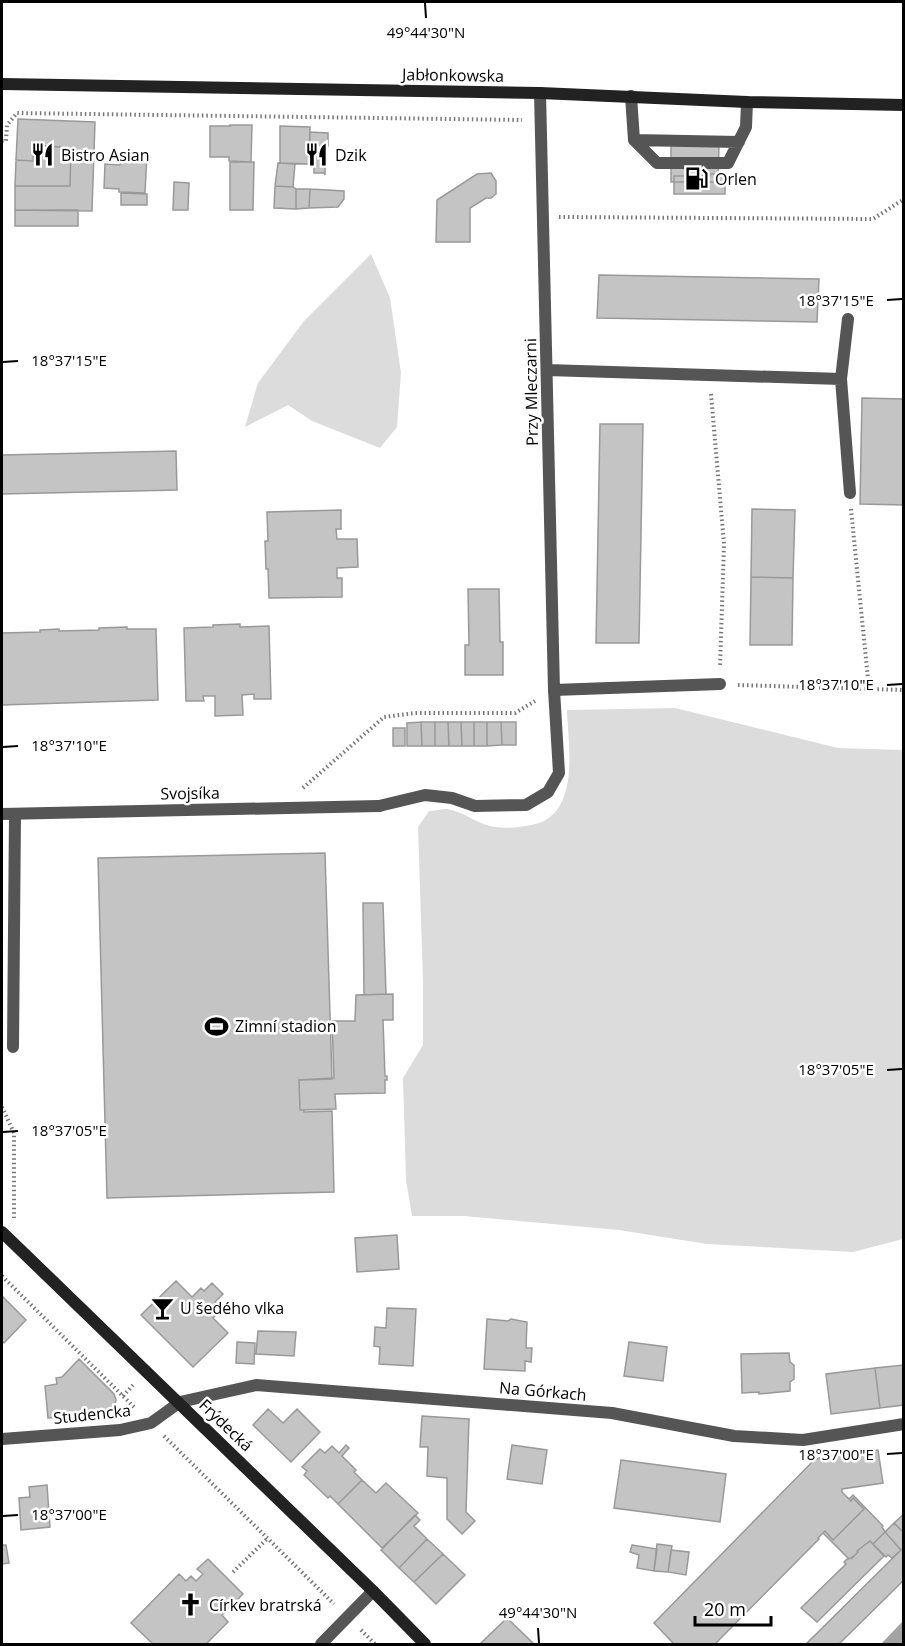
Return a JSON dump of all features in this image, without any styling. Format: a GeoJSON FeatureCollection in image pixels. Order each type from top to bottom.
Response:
{"type":"FeatureCollection","features":[{"type":"Feature","properties":{"kind":"main road","name":"Jabłonkowska"},"geometry":{"type":"LineString","coordinates":[[2,84],[540,93],[747,102],[903,105]]}},
{"type":"Feature","properties":{"kind":"main road","name":"Frýdecká"},"geometry":{"type":"LineString","coordinates":[[2,1232],[180,1402],[374,1591],[425,1644]]}},
{"type":"Feature","properties":{"kind":"street","name":"Przy Mleczarni"},"geometry":{"type":"LineString","coordinates":[[379,806],[425,795],[452,798],[475,806],[526,805],[548,792],[559,774],[554,690],[540,93]]}},
{"type":"Feature","properties":{"kind":"street"},"geometry":{"type":"LineString","coordinates":[[632,96],[634,140],[657,163],[728,163],[746,128],[747,102]]}},
{"type":"Feature","properties":{"kind":"street"},"geometry":{"type":"LineString","coordinates":[[634,140],[739,142]]}},
{"type":"Feature","properties":{"kind":"street"},"geometry":{"type":"LineString","coordinates":[[848,319],[841,379],[850,493]]}},
{"type":"Feature","properties":{"kind":"street"},"geometry":{"type":"LineString","coordinates":[[547,370],[841,379]]}},
{"type":"Feature","properties":{"kind":"street"},"geometry":{"type":"LineString","coordinates":[[554,690],[720,684]]}},
{"type":"Feature","properties":{"kind":"street","name":"Svojsíka"},"geometry":{"type":"LineString","coordinates":[[2,814],[379,806]]}},
{"type":"Feature","properties":{"kind":"street"},"geometry":{"type":"LineString","coordinates":[[13,1047],[15,814]]}},
{"type":"Feature","properties":{"kind":"street","name":"Na Górkach"},"geometry":{"type":"LineString","coordinates":[[180,1402],[256,1385],[612,1413],[734,1436],[803,1440],[903,1424]]}},
{"type":"Feature","properties":{"kind":"street","name":"Studencka"},"geometry":{"type":"LineString","coordinates":[[2,1439],[120,1430],[151,1423],[180,1402]]}},
{"type":"Feature","properties":{"kind":"street"},"geometry":{"type":"LineString","coordinates":[[321,1644],[374,1591]]}},
{"type":"Feature","properties":{"kind":"path"},"geometry":{"type":"LineString","coordinates":[[2,141],[6,141],[7,125],[17,113],[541,120]]}},
{"type":"Feature","properties":{"kind":"path"},"geometry":{"type":"LineString","coordinates":[[543,217],[873,219],[903,199]]}},
{"type":"Feature","properties":{"kind":"path"},"geometry":{"type":"LineString","coordinates":[[710,375],[724,544],[720,684],[903,690]]}},
{"type":"Feature","properties":{"kind":"path"},"geometry":{"type":"LineString","coordinates":[[850,493],[870,689]]}},
{"type":"Feature","properties":{"kind":"path"},"geometry":{"type":"LineString","coordinates":[[281,808],[384,717],[415,713],[515,712],[554,690]]}},
{"type":"Feature","properties":{"kind":"path"},"geometry":{"type":"LineString","coordinates":[[2,1107],[14,1133],[15,1218]]}},
{"type":"Feature","properties":{"kind":"path"},"geometry":{"type":"LineString","coordinates":[[2,1276],[375,1644]]}},
{"type":"Feature","properties":{"kind":"path"},"geometry":{"type":"LineString","coordinates":[[123,1396],[147,1371]]}},
{"type":"Feature","properties":{"kind":"path"},"geometry":{"type":"LineString","coordinates":[[233,1572],[267,1539]]}},
{"type":"Feature","properties":{"kind":"shaded area"},"geometry":{"type":"Polygon","coordinates":[[[371,254],[390,298],[401,373],[397,427],[380,448],[312,421],[288,405],[245,427],[258,383],[304,321],[371,254]]]}},
{"type":"Feature","properties":{"kind":"shaded area"},"geometry":{"type":"Polygon","coordinates":[[[675,708],[838,748],[903,750],[903,1239],[853,1252],[707,1244],[619,1230],[464,1216],[412,1216],[406,1180],[403,1078],[423,1045],[418,827],[429,811],[445,809],[495,827],[521,827],[544,821],[555,812],[567,786],[569,755],[567,710],[675,708]]]}},
{"type":"Feature","properties":{"kind":"shaded area"},"geometry":{"type":"Polygon","coordinates":[[[903,1621],[903,1644],[881,1644],[903,1621]]]}},
{"type":"Feature","properties":{"kind":"building"},"geometry":{"type":"Polygon","coordinates":[[[18,119],[95,122],[92,211],[15,210],[15,186],[70,186],[71,148],[34,145],[33,161],[16,160],[18,119]]]}},
{"type":"Feature","properties":{"kind":"building"},"geometry":{"type":"Polygon","coordinates":[[[252,125],[251,162],[229,161],[229,157],[210,157],[210,126],[252,125]]]}},
{"type":"Feature","properties":{"kind":"building"},"geometry":{"type":"Polygon","coordinates":[[[280,126],[310,127],[309,164],[280,163],[280,126]]]}},
{"type":"Feature","properties":{"kind":"building","name":"Dzik"},"geometry":{"type":"Polygon","coordinates":[[[310,132],[328,133],[328,146],[325,146],[325,175],[314,173],[314,163],[309,164],[310,132]]]}},
{"type":"Feature","properties":{"kind":"building"},"geometry":{"type":"Polygon","coordinates":[[[671,144],[719,146],[718,182],[671,182],[671,144]]]}},
{"type":"Feature","properties":{"kind":"building"},"geometry":{"type":"Polygon","coordinates":[[[34,145],[71,148],[70,186],[15,186],[16,160],[33,161],[34,145]]]}},
{"type":"Feature","properties":{"kind":"building"},"geometry":{"type":"Polygon","coordinates":[[[121,153],[147,154],[145,193],[119,192],[119,189],[104,188],[105,164],[120,165],[121,153]]]}},
{"type":"Feature","properties":{"kind":"building"},"geometry":{"type":"Polygon","coordinates":[[[230,162],[254,162],[253,210],[230,210],[230,162]]]}},
{"type":"Feature","properties":{"kind":"building"},"geometry":{"type":"Polygon","coordinates":[[[278,163],[295,164],[293,187],[275,186],[278,163]]]}},
{"type":"Feature","properties":{"kind":"building"},"geometry":{"type":"Polygon","coordinates":[[[491,173],[496,181],[496,194],[470,208],[470,242],[436,242],[437,200],[477,174],[491,173]]]}},
{"type":"Feature","properties":{"kind":"building"},"geometry":{"type":"Polygon","coordinates":[[[710,174],[725,174],[725,194],[674,194],[674,176],[710,176],[710,174]]]}},
{"type":"Feature","properties":{"kind":"building"},"geometry":{"type":"Polygon","coordinates":[[[174,182],[189,183],[188,210],[173,210],[174,182]]]}},
{"type":"Feature","properties":{"kind":"building"},"geometry":{"type":"Polygon","coordinates":[[[275,186],[296,189],[296,209],[274,208],[275,186]]]}},
{"type":"Feature","properties":{"kind":"building"},"geometry":{"type":"Polygon","coordinates":[[[296,189],[310,189],[309,208],[296,209],[296,189]]]}},
{"type":"Feature","properties":{"kind":"building"},"geometry":{"type":"Polygon","coordinates":[[[310,189],[344,191],[344,199],[338,207],[309,208],[310,189]]]}},
{"type":"Feature","properties":{"kind":"building"},"geometry":{"type":"Polygon","coordinates":[[[121,193],[147,194],[147,205],[121,205],[121,193]]]}},
{"type":"Feature","properties":{"kind":"building"},"geometry":{"type":"Polygon","coordinates":[[[15,210],[78,210],[78,226],[15,226],[15,210]]]}},
{"type":"Feature","properties":{"kind":"building"},"geometry":{"type":"Polygon","coordinates":[[[599,275],[819,279],[817,322],[597,318],[599,275]]]}},
{"type":"Feature","properties":{"kind":"building"},"geometry":{"type":"Polygon","coordinates":[[[862,398],[904,399],[904,505],[860,504],[862,398]]]}},
{"type":"Feature","properties":{"kind":"building"},"geometry":{"type":"Polygon","coordinates":[[[600,424],[643,424],[639,643],[596,643],[600,424]]]}},
{"type":"Feature","properties":{"kind":"building"},"geometry":{"type":"Polygon","coordinates":[[[176,451],[177,490],[2,494],[2,455],[176,451]]]}},
{"type":"Feature","properties":{"kind":"building"},"geometry":{"type":"Polygon","coordinates":[[[752,509],[795,510],[793,578],[751,577],[752,509]]]}},
{"type":"Feature","properties":{"kind":"building"},"geometry":{"type":"Polygon","coordinates":[[[341,510],[341,529],[336,529],[337,539],[357,539],[358,567],[337,568],[337,578],[342,578],[342,597],[269,598],[265,541],[268,541],[267,512],[341,510]]]}},
{"type":"Feature","properties":{"kind":"building"},"geometry":{"type":"Polygon","coordinates":[[[751,577],[793,578],[792,645],[750,645],[751,577]]]}},
{"type":"Feature","properties":{"kind":"building"},"geometry":{"type":"Polygon","coordinates":[[[468,589],[499,589],[503,675],[465,675],[465,645],[469,645],[468,589]]]}},
{"type":"Feature","properties":{"kind":"building"},"geometry":{"type":"Polygon","coordinates":[[[240,624],[240,627],[269,626],[271,699],[254,699],[254,694],[242,695],[243,715],[215,716],[215,696],[203,696],[204,701],[186,701],[184,628],[240,624]]]}},
{"type":"Feature","properties":{"kind":"building"},"geometry":{"type":"Polygon","coordinates":[[[127,627],[127,629],[156,629],[158,700],[2,705],[2,633],[127,627]]]}},
{"type":"Feature","properties":{"kind":"building"},"geometry":{"type":"Polygon","coordinates":[[[421,722],[435,722],[435,746],[422,746],[421,722]]]}},
{"type":"Feature","properties":{"kind":"building"},"geometry":{"type":"Polygon","coordinates":[[[421,722],[422,746],[407,746],[407,723],[421,722]]]}},
{"type":"Feature","properties":{"kind":"building"},"geometry":{"type":"Polygon","coordinates":[[[435,722],[448,722],[449,746],[435,746],[435,722]]]}},
{"type":"Feature","properties":{"kind":"building"},"geometry":{"type":"Polygon","coordinates":[[[448,722],[461,722],[462,746],[449,746],[448,722]]]}},
{"type":"Feature","properties":{"kind":"building"},"geometry":{"type":"Polygon","coordinates":[[[461,722],[474,722],[474,746],[462,746],[461,722]]]}},
{"type":"Feature","properties":{"kind":"building"},"geometry":{"type":"Polygon","coordinates":[[[474,722],[487,722],[487,746],[474,746],[474,722]]]}},
{"type":"Feature","properties":{"kind":"building"},"geometry":{"type":"Polygon","coordinates":[[[487,722],[501,722],[502,745],[487,746],[487,722]]]}},
{"type":"Feature","properties":{"kind":"building"},"geometry":{"type":"Polygon","coordinates":[[[501,722],[516,722],[516,745],[502,745],[501,722]]]}},
{"type":"Feature","properties":{"kind":"building"},"geometry":{"type":"Polygon","coordinates":[[[393,728],[405,728],[405,746],[393,746],[393,728]]]}},
{"type":"Feature","properties":{"kind":"building","name":"Zimní stadion"},"geometry":{"type":"Polygon","coordinates":[[[325,853],[332,1079],[299,1080],[300,1110],[304,1112],[332,1111],[334,1192],[107,1198],[98,858],[325,853]]]}},
{"type":"Feature","properties":{"kind":"building"},"geometry":{"type":"Polygon","coordinates":[[[363,903],[383,903],[386,994],[364,995],[363,903]]]}},
{"type":"Feature","properties":{"kind":"building"},"geometry":{"type":"Polygon","coordinates":[[[393,994],[393,1020],[383,1020],[385,1076],[387,1076],[385,1093],[335,1094],[336,1109],[300,1110],[299,1080],[334,1078],[332,1021],[355,1021],[356,995],[393,994]]]}},
{"type":"Feature","properties":{"kind":"building"},"geometry":{"type":"Polygon","coordinates":[[[397,1235],[399,1269],[357,1272],[355,1238],[397,1235]]]}},
{"type":"Feature","properties":{"kind":"building"},"geometry":{"type":"Polygon","coordinates":[[[176,1281],[192,1297],[201,1288],[204,1291],[212,1283],[223,1294],[215,1302],[222,1309],[213,1318],[228,1333],[193,1367],[141,1315],[176,1281]]]}},
{"type":"Feature","properties":{"kind":"building"},"geometry":{"type":"Polygon","coordinates":[[[2,1296],[26,1320],[4,1343],[2,1341],[2,1296]]]}},
{"type":"Feature","properties":{"kind":"building"},"geometry":{"type":"Polygon","coordinates":[[[387,1308],[416,1309],[413,1366],[379,1364],[380,1347],[374,1346],[375,1327],[386,1328],[387,1308]]]}},
{"type":"Feature","properties":{"kind":"building"},"geometry":{"type":"Polygon","coordinates":[[[487,1319],[527,1322],[526,1348],[532,1348],[531,1362],[525,1361],[525,1371],[484,1369],[487,1319]]]}},
{"type":"Feature","properties":{"kind":"building"},"geometry":{"type":"Polygon","coordinates":[[[258,1331],[296,1332],[294,1356],[256,1354],[258,1331]]]}},
{"type":"Feature","properties":{"kind":"building"},"geometry":{"type":"Polygon","coordinates":[[[237,1342],[255,1343],[254,1364],[236,1363],[237,1342]]]}},
{"type":"Feature","properties":{"kind":"building"},"geometry":{"type":"Polygon","coordinates":[[[629,1342],[667,1347],[663,1381],[624,1376],[629,1342]]]}},
{"type":"Feature","properties":{"kind":"building"},"geometry":{"type":"Polygon","coordinates":[[[789,1353],[790,1362],[794,1365],[794,1379],[790,1382],[790,1391],[742,1393],[741,1354],[789,1353]]]}},
{"type":"Feature","properties":{"kind":"building"},"geometry":{"type":"Polygon","coordinates":[[[79,1359],[114,1394],[116,1400],[114,1407],[106,1414],[48,1418],[45,1386],[57,1384],[56,1378],[62,1377],[79,1359]]]}},
{"type":"Feature","properties":{"kind":"building"},"geometry":{"type":"Polygon","coordinates":[[[904,1365],[904,1405],[880,1408],[875,1368],[904,1365]]]}},
{"type":"Feature","properties":{"kind":"building"},"geometry":{"type":"Polygon","coordinates":[[[875,1368],[880,1408],[831,1414],[826,1374],[875,1368]]]}},
{"type":"Feature","properties":{"kind":"building"},"geometry":{"type":"Polygon","coordinates":[[[268,1409],[283,1423],[297,1409],[320,1432],[291,1462],[253,1425],[268,1409]]]}},
{"type":"Feature","properties":{"kind":"building"},"geometry":{"type":"Polygon","coordinates":[[[422,1416],[469,1419],[466,1512],[475,1521],[462,1534],[447,1519],[447,1478],[427,1476],[428,1447],[420,1447],[422,1416]]]}},
{"type":"Feature","properties":{"kind":"building"},"geometry":{"type":"Polygon","coordinates":[[[346,1445],[349,1448],[342,1456],[362,1480],[338,1504],[330,1496],[328,1498],[304,1475],[307,1471],[302,1467],[320,1449],[325,1453],[332,1446],[339,1453],[346,1445]]]}},
{"type":"Feature","properties":{"kind":"building"},"geometry":{"type":"Polygon","coordinates":[[[512,1445],[547,1450],[542,1484],[507,1479],[512,1445]]]}},
{"type":"Feature","properties":{"kind":"building"},"geometry":{"type":"Polygon","coordinates":[[[878,1450],[883,1483],[842,1489],[851,1501],[853,1498],[864,1509],[833,1540],[825,1531],[715,1644],[674,1644],[654,1623],[813,1461],[819,1458],[878,1450]]]}},
{"type":"Feature","properties":{"kind":"building"},"geometry":{"type":"Polygon","coordinates":[[[621,1460],[726,1474],[720,1522],[614,1508],[621,1460]]]}},
{"type":"Feature","properties":{"kind":"building"},"geometry":{"type":"Polygon","coordinates":[[[362,1480],[376,1493],[386,1483],[418,1513],[382,1548],[338,1504],[362,1480]]]}},
{"type":"Feature","properties":{"kind":"building"},"geometry":{"type":"Polygon","coordinates":[[[47,1485],[50,1527],[21,1530],[19,1498],[30,1497],[29,1487],[47,1485]]]}},
{"type":"Feature","properties":{"kind":"building"},"geometry":{"type":"Polygon","coordinates":[[[853,1495],[883,1526],[885,1532],[873,1544],[870,1541],[849,1559],[823,1533],[825,1531],[833,1540],[864,1509],[853,1498],[851,1501],[849,1499],[853,1495]]]}},
{"type":"Feature","properties":{"kind":"building"},"geometry":{"type":"Polygon","coordinates":[[[904,1514],[904,1533],[894,1523],[904,1514]]]}},
{"type":"Feature","properties":{"kind":"building"},"geometry":{"type":"Polygon","coordinates":[[[415,1515],[420,1520],[414,1526],[427,1539],[399,1568],[381,1550],[415,1515]]]}},
{"type":"Feature","properties":{"kind":"building"},"geometry":{"type":"Polygon","coordinates":[[[894,1523],[904,1533],[904,1547],[901,1550],[885,1532],[894,1523]]]}},
{"type":"Feature","properties":{"kind":"building"},"geometry":{"type":"Polygon","coordinates":[[[885,1532],[901,1550],[892,1558],[888,1555],[886,1557],[873,1544],[885,1532]]]}},
{"type":"Feature","properties":{"kind":"building"},"geometry":{"type":"Polygon","coordinates":[[[427,1539],[443,1554],[414,1582],[399,1568],[427,1539]]]}},
{"type":"Feature","properties":{"kind":"building"},"geometry":{"type":"Polygon","coordinates":[[[870,1541],[884,1556],[817,1622],[801,1608],[846,1564],[844,1562],[848,1558],[852,1558],[870,1541]]]}},
{"type":"Feature","properties":{"kind":"building"},"geometry":{"type":"Polygon","coordinates":[[[657,1544],[672,1546],[668,1572],[654,1571],[657,1544]]]}},
{"type":"Feature","properties":{"kind":"building"},"geometry":{"type":"Polygon","coordinates":[[[2,1545],[6,1545],[9,1563],[2,1564],[2,1545]]]}},
{"type":"Feature","properties":{"kind":"building"},"geometry":{"type":"Polygon","coordinates":[[[632,1545],[657,1549],[654,1571],[637,1568],[639,1555],[630,1552],[632,1545]]]}},
{"type":"Feature","properties":{"kind":"building"},"geometry":{"type":"Polygon","coordinates":[[[904,1547],[904,1580],[839,1644],[806,1644],[904,1547]]]}},
{"type":"Feature","properties":{"kind":"building"},"geometry":{"type":"Polygon","coordinates":[[[671,1550],[689,1552],[686,1575],[668,1572],[671,1550]]]}},
{"type":"Feature","properties":{"kind":"building"},"geometry":{"type":"Polygon","coordinates":[[[443,1554],[465,1575],[436,1604],[414,1582],[443,1554]]]}},
{"type":"Feature","properties":{"kind":"building","name":"Církev bratrská"},"geometry":{"type":"Polygon","coordinates":[[[208,1559],[243,1594],[222,1615],[228,1622],[206,1644],[153,1644],[131,1623],[179,1574],[186,1581],[191,1576],[196,1581],[203,1574],[197,1569],[208,1559]]]}},
{"type":"Feature","properties":{"kind":"building"},"geometry":{"type":"Polygon","coordinates":[[[507,1618],[534,1644],[480,1644],[507,1618]]]}},
{"type":"Feature","properties":{"kind":"place","name":"Bistro Asian"},"geometry":{"type":"Point","coordinates":[43,155]}},
{"type":"Feature","properties":{"kind":"place","name":"Dzik"},"geometry":{"type":"Point","coordinates":[317,155]}},
{"type":"Feature","properties":{"kind":"place","name":"Orlen"},"geometry":{"type":"Point","coordinates":[697,179]}},
{"type":"Feature","properties":{"kind":"place","name":"Zimní stadion"},"geometry":{"type":"Point","coordinates":[217,1026]}},
{"type":"Feature","properties":{"kind":"place","name":"U šedého vlka"},"geometry":{"type":"Point","coordinates":[162,1308]}},
{"type":"Feature","properties":{"kind":"place","name":"Církev bratrská"},"geometry":{"type":"Point","coordinates":[191,1605]}}]}
